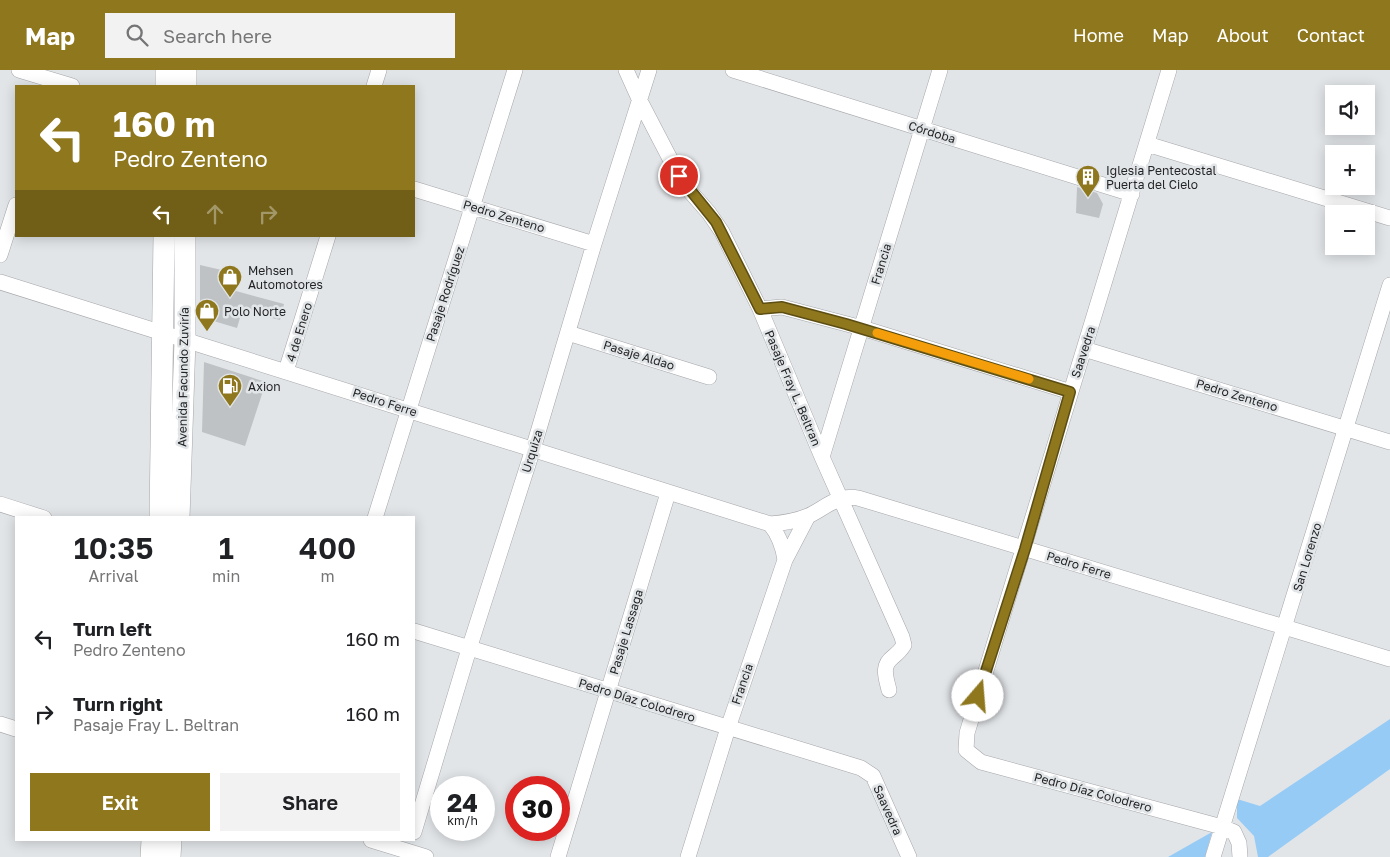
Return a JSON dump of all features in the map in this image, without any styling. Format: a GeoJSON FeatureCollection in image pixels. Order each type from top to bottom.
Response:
{"type":"FeatureCollection","features":[{"type":"Feature","properties":{"kind":"main road"},"geometry":{"type":"LineString","coordinates":[[166,70],[166,85]]}},
{"type":"Feature","properties":{"kind":"main road"},"geometry":{"type":"LineString","coordinates":[[186,70],[186,85]]}},
{"type":"Feature","properties":{"kind":"main road","name":"Avenida Facundo Zuviría"},"geometry":{"type":"LineString","coordinates":[[160,516],[164,237]]}},
{"type":"Feature","properties":{"kind":"main road","name":"Avenida Facundo Zuviría"},"geometry":{"type":"LineString","coordinates":[[179,516],[185,340],[185,237]]}},
{"type":"Feature","properties":{"kind":"main road"},"geometry":{"type":"LineString","coordinates":[[152,841],[152,857]]}},
{"type":"Feature","properties":{"kind":"main road"},"geometry":{"type":"LineString","coordinates":[[170,857],[171,841]]}},
{"type":"Feature","properties":{"kind":"street"},"geometry":{"type":"LineString","coordinates":[[19,70],[55,84]]}},
{"type":"Feature","properties":{"kind":"street"},"geometry":{"type":"LineString","coordinates":[[374,85],[379,70]]}},
{"type":"Feature","properties":{"kind":"street","name":"Pasaje Rodríguez"},"geometry":{"type":"LineString","coordinates":[[377,516],[515,70]]}},
{"type":"Feature","properties":{"kind":"street","name":"Pasaje Fray L. Beltran"},"geometry":{"type":"LineString","coordinates":[[626,70],[679,176],[722,232],[760,309],[822,457],[842,498],[846,512],[904,645],[901,651],[886,664],[884,672],[889,690]]}},
{"type":"Feature","properties":{"kind":"street","name":"Urquiza"},"geometry":{"type":"LineString","coordinates":[[415,829],[649,70]]}},
{"type":"Feature","properties":{"kind":"street","name":"Córdoba"},"geometry":{"type":"LineString","coordinates":[[733,70],[1132,194]]}},
{"type":"Feature","properties":{"kind":"street","name":"Francia"},"geometry":{"type":"LineString","coordinates":[[822,457],[940,70]]}},
{"type":"Feature","properties":{"kind":"street","name":"Saavedra"},"geometry":{"type":"LineString","coordinates":[[966,750],[967,732],[1025,549],[1070,392],[1169,70]]}},
{"type":"Feature","properties":{"kind":"street"},"geometry":{"type":"LineString","coordinates":[[1147,144],[1390,218]]}},
{"type":"Feature","properties":{"kind":"street","name":"Pedro Zenteno"},"geometry":{"type":"LineString","coordinates":[[415,189],[594,244]]}},
{"type":"Feature","properties":{"kind":"street"},"geometry":{"type":"LineString","coordinates":[[0,255],[15,208]]}},
{"type":"Feature","properties":{"kind":"street","name":"4 de Enero"},"geometry":{"type":"LineString","coordinates":[[286,371],[328,237]]}},
{"type":"Feature","properties":{"kind":"street","name":"Pedro Ferre"},"geometry":{"type":"LineString","coordinates":[[0,282],[770,524],[788,523],[808,516],[842,498],[850,496],[1390,660]]}},
{"type":"Feature","properties":{"kind":"street","name":"San Lorenzo"},"geometry":{"type":"LineString","coordinates":[[1213,857],[1390,286]]}},
{"type":"Feature","properties":{"kind":"street"},"geometry":{"type":"LineString","coordinates":[[760,309],[782,307],[862,328],[1070,392]]}},
{"type":"Feature","properties":{"kind":"street","name":"Pasaje Aldao"},"geometry":{"type":"LineString","coordinates":[[568,333],[709,377]]}},
{"type":"Feature","properties":{"kind":"street","name":"Pedro Zenteno"},"geometry":{"type":"LineString","coordinates":[[1084,349],[1390,442]]}},
{"type":"Feature","properties":{"kind":"street","name":"Pasaje Lassaga"},"geometry":{"type":"LineString","coordinates":[[558,857],[668,493]]}},
{"type":"Feature","properties":{"kind":"street"},"geometry":{"type":"LineString","coordinates":[[0,504],[38,516]]}},
{"type":"Feature","properties":{"kind":"street","name":"Francia"},"geometry":{"type":"LineString","coordinates":[[688,857],[728,728],[785,560],[808,516]]}},
{"type":"Feature","properties":{"kind":"street"},"geometry":{"type":"LineString","coordinates":[[770,524],[780,540],[785,560]]}},
{"type":"Feature","properties":{"kind":"street","name":"Pedro Díaz Colodrero"},"geometry":{"type":"LineString","coordinates":[[415,631],[861,768]]}},
{"type":"Feature","properties":{"kind":"street"},"geometry":{"type":"LineString","coordinates":[[0,724],[15,730]]}},
{"type":"Feature","properties":{"kind":"street","name":"Pedro Díaz Colodrero"},"geometry":{"type":"LineString","coordinates":[[966,750],[981,762],[1222,827]]}},
{"type":"Feature","properties":{"kind":"street","name":"Saavedra"},"geometry":{"type":"LineString","coordinates":[[861,768],[873,776],[909,857]]}},
{"type":"Feature","properties":{"kind":"street"},"geometry":{"type":"LineString","coordinates":[[1222,827],[1234,832],[1239,843],[1240,857]]}},
{"type":"Feature","properties":{"kind":"street"},"geometry":{"type":"LineString","coordinates":[[375,841],[426,857]]}},
{"type":"Feature","properties":{"kind":"shaded area"},"geometry":{"type":"Polygon","coordinates":[[[1390,719],[1390,769],[1268,857],[1258,857],[1254,836],[1237,818],[1237,799],[1260,806],[1390,719]]]}},
{"type":"Feature","properties":{"kind":"shaded area"},"geometry":{"type":"Polygon","coordinates":[[[1212,832],[1205,857],[1168,857],[1212,832]]]}},
{"type":"Feature","properties":{"kind":"building","name":"Iglesia Pentecostal Puerta del Cielo"},"geometry":{"type":"Polygon","coordinates":[[[1077,187],[1097,193],[1103,204],[1099,218],[1076,213],[1077,187]]]}},
{"type":"Feature","properties":{"kind":"building","name":"Mehsen Automotores"},"geometry":{"type":"Polygon","coordinates":[[[200,265],[239,274],[236,291],[284,304],[280,320],[242,311],[237,328],[200,317],[200,265]]]}},
{"type":"Feature","properties":{"kind":"building","name":"Axion"},"geometry":{"type":"Polygon","coordinates":[[[204,362],[266,382],[245,446],[202,432],[204,362]]]}},
{"type":"Feature","properties":{"kind":"slow traffic"},"geometry":{"type":"LineString","coordinates":[[877,333],[1029,379]]}},
{"type":"Feature","properties":{"kind":"place","name":"Iglesia Pentecostal Puerta del Cielo"},"geometry":{"type":"Point","coordinates":[1088,198]}},
{"type":"Feature","properties":{"kind":"place","name":"Mehsen Automotores"},"geometry":{"type":"Point","coordinates":[230,298]}},
{"type":"Feature","properties":{"kind":"place","name":"Polo Norte"},"geometry":{"type":"Point","coordinates":[207,332]}},
{"type":"Feature","properties":{"kind":"place","name":"Axion"},"geometry":{"type":"Point","coordinates":[230,407]}},
{"type":"Feature","properties":{"kind":"route"},"geometry":{"type":"LineString","coordinates":[[679,176],[716,222],[760,309],[782,307],[846,324],[1070,392],[1025,549],[978,696]]}}]}
